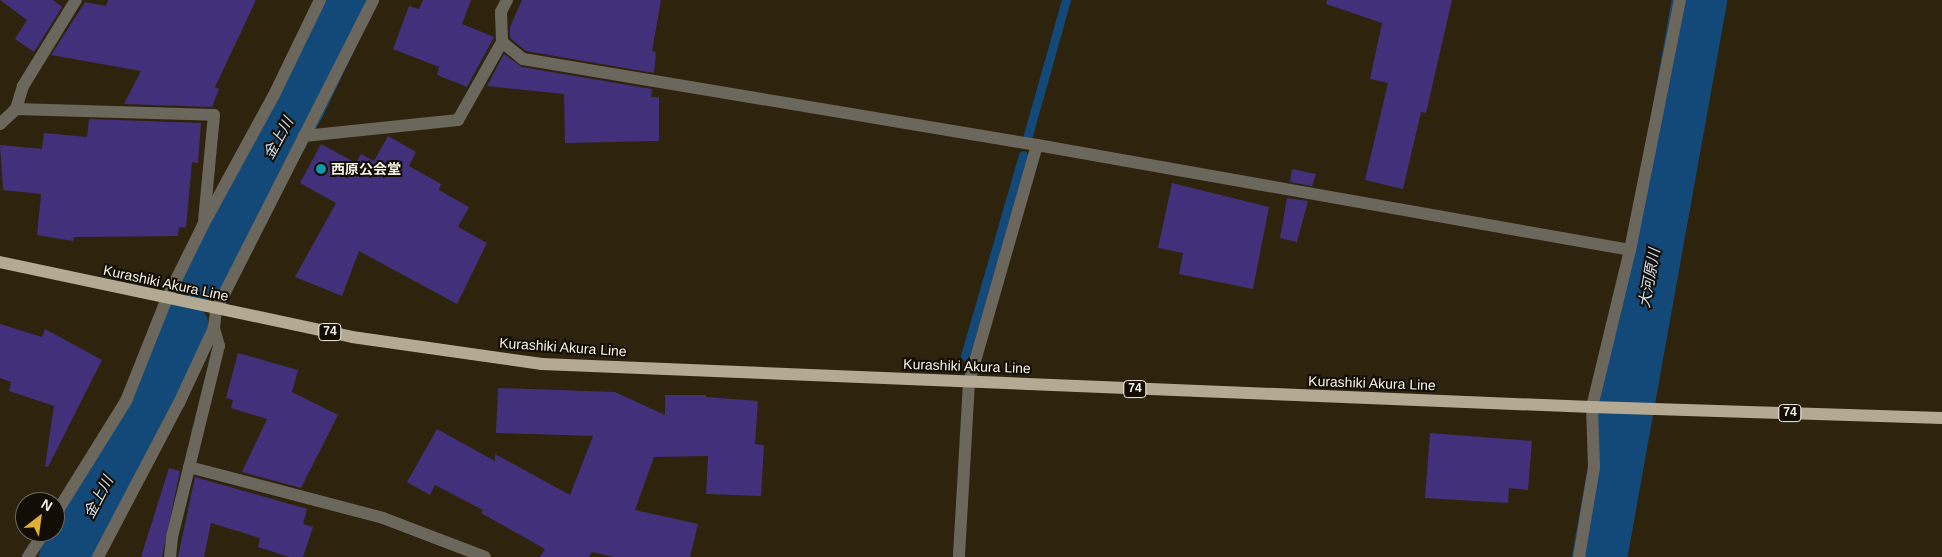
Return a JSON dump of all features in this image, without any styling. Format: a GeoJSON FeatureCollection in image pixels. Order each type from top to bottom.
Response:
{"type":"FeatureCollection","features":[{"type":"Feature","properties":{"kind":"main road","name":"Kurashiki Akura Line"},"geometry":{"type":"LineString","coordinates":[[0,262],[216,310],[352,337],[542,364],[1605,408],[1942,418]]}},
{"type":"Feature","properties":{"kind":"street"},"geometry":{"type":"LineString","coordinates":[[0,124],[16,109],[23,86],[76,0]]}},
{"type":"Feature","properties":{"kind":"street"},"geometry":{"type":"LineString","coordinates":[[65,499],[126,401],[167,298],[203,225],[274,95],[320,0]]}},
{"type":"Feature","properties":{"kind":"street"},"geometry":{"type":"LineString","coordinates":[[98,557],[214,328],[216,310],[373,0]]}},
{"type":"Feature","properties":{"kind":"street"},"geometry":{"type":"LineString","coordinates":[[304,136],[458,120],[502,42],[501,12],[507,0]]}},
{"type":"Feature","properties":{"kind":"street"},"geometry":{"type":"LineString","coordinates":[[1579,557],[1594,467],[1592,407],[1630,250],[1680,0]]}},
{"type":"Feature","properties":{"kind":"street"},"geometry":{"type":"LineString","coordinates":[[502,42],[523,59],[1037,145],[1630,250]]}},
{"type":"Feature","properties":{"kind":"street"},"geometry":{"type":"LineString","coordinates":[[16,109],[214,115],[203,225]]}},
{"type":"Feature","properties":{"kind":"street"},"geometry":{"type":"LineString","coordinates":[[958,557],[969,382],[1037,145]]}},
{"type":"Feature","properties":{"kind":"street"},"geometry":{"type":"LineString","coordinates":[[170,557],[189,467],[219,346],[214,328]]}},
{"type":"Feature","properties":{"kind":"street"},"geometry":{"type":"LineString","coordinates":[[189,467],[383,518],[484,557]]}},
{"type":"Feature","properties":{"kind":"street"},"geometry":{"type":"LineString","coordinates":[[28,557],[38,542]]}},
{"type":"Feature","properties":{"kind":"building"},"geometry":{"type":"Polygon","coordinates":[[[0,0],[53,0],[62,7],[34,52],[15,39],[27,20],[0,0]]]}},
{"type":"Feature","properties":{"kind":"building"},"geometry":{"type":"Polygon","coordinates":[[[108,0],[256,0],[215,87],[219,89],[212,107],[124,104],[141,71],[51,55],[85,2],[106,6],[108,0]]]}},
{"type":"Feature","properties":{"kind":"building"},"geometry":{"type":"Polygon","coordinates":[[[423,0],[471,0],[462,24],[494,37],[467,87],[437,75],[439,67],[393,49],[409,6],[419,9],[423,0]]]}},
{"type":"Feature","properties":{"kind":"building"},"geometry":{"type":"Polygon","coordinates":[[[522,0],[661,0],[652,51],[656,52],[654,73],[526,51],[510,38],[510,27],[522,0]]]}},
{"type":"Feature","properties":{"kind":"building"},"geometry":{"type":"Polygon","coordinates":[[[1327,0],[1452,0],[1426,113],[1421,112],[1403,189],[1365,180],[1388,83],[1370,79],[1382,23],[1326,4],[1327,0]]]}},
{"type":"Feature","properties":{"kind":"building"},"geometry":{"type":"Polygon","coordinates":[[[504,54],[522,67],[652,89],[651,97],[659,97],[659,141],[565,143],[564,94],[487,86],[504,54]]]}},
{"type":"Feature","properties":{"kind":"building"},"geometry":{"type":"Polygon","coordinates":[[[89,119],[201,123],[198,163],[192,162],[186,228],[179,227],[178,236],[74,237],[73,241],[37,235],[41,194],[3,190],[0,145],[42,149],[44,133],[87,137],[89,119]]]}},
{"type":"Feature","properties":{"kind":"building"},"geometry":{"type":"Polygon","coordinates":[[[388,136],[416,152],[409,166],[441,184],[439,190],[469,207],[458,227],[487,243],[457,304],[359,251],[342,296],[295,277],[336,203],[300,183],[321,144],[356,163],[361,154],[374,161],[388,136]]]}},
{"type":"Feature","properties":{"kind":"building"},"geometry":{"type":"Polygon","coordinates":[[[1292,169],[1316,174],[1312,186],[1290,182],[1292,169]]]}},
{"type":"Feature","properties":{"kind":"building"},"geometry":{"type":"Polygon","coordinates":[[[1172,183],[1269,207],[1253,289],[1179,274],[1183,253],[1158,248],[1172,183]]]}},
{"type":"Feature","properties":{"kind":"building"},"geometry":{"type":"Polygon","coordinates":[[[1287,198],[1308,201],[1297,242],[1280,238],[1287,198]]]}},
{"type":"Feature","properties":{"kind":"building"},"geometry":{"type":"Polygon","coordinates":[[[0,324],[42,337],[45,329],[102,360],[48,467],[45,466],[54,406],[9,391],[11,382],[0,378],[0,324]]]}},
{"type":"Feature","properties":{"kind":"building"},"geometry":{"type":"Polygon","coordinates":[[[238,353],[298,370],[292,392],[338,415],[301,488],[242,472],[267,419],[231,408],[233,400],[226,398],[238,353]]]}},
{"type":"Feature","properties":{"kind":"building"},"geometry":{"type":"Polygon","coordinates":[[[498,388],[615,392],[665,415],[665,395],[706,395],[706,397],[758,401],[755,444],[764,445],[761,496],[706,494],[708,456],[654,457],[635,510],[698,524],[690,557],[614,557],[592,552],[589,557],[540,557],[545,549],[481,513],[483,510],[435,485],[430,495],[407,482],[437,429],[495,461],[495,454],[570,495],[593,436],[496,433],[498,388]]]}},
{"type":"Feature","properties":{"kind":"building"},"geometry":{"type":"Polygon","coordinates":[[[1430,433],[1532,441],[1528,490],[1509,488],[1508,503],[1425,498],[1430,433]]]}},
{"type":"Feature","properties":{"kind":"building"},"geometry":{"type":"Polygon","coordinates":[[[169,468],[180,471],[162,557],[141,557],[169,468]]]}},
{"type":"Feature","properties":{"kind":"building"},"geometry":{"type":"Polygon","coordinates":[[[195,477],[307,509],[303,524],[313,527],[303,557],[289,557],[258,547],[260,538],[211,523],[204,557],[178,557],[195,477]]]}},
{"type":"Feature","properties":{"kind":"waterway","name":"金上川"},"geometry":{"type":"LineString","coordinates":[[203,273],[299,101],[347,0]]}},
{"type":"Feature","properties":{"kind":"waterway"},"geometry":{"type":"LineString","coordinates":[[1028,135],[1066,0]]}},
{"type":"Feature","properties":{"kind":"waterway","name":"大河原川"},"geometry":{"type":"LineString","coordinates":[[1599,557],[1699,0]]}},
{"type":"Feature","properties":{"kind":"waterway"},"geometry":{"type":"LineString","coordinates":[[965,356],[1023,155]]}},
{"type":"Feature","properties":{"kind":"waterway","name":"金上川"},"geometry":{"type":"LineString","coordinates":[[66,557],[151,398],[181,327]]}},
{"type":"Feature","properties":{"kind":"place","name":"西原公会堂"},"geometry":{"type":"Point","coordinates":[321,169]}}]}
